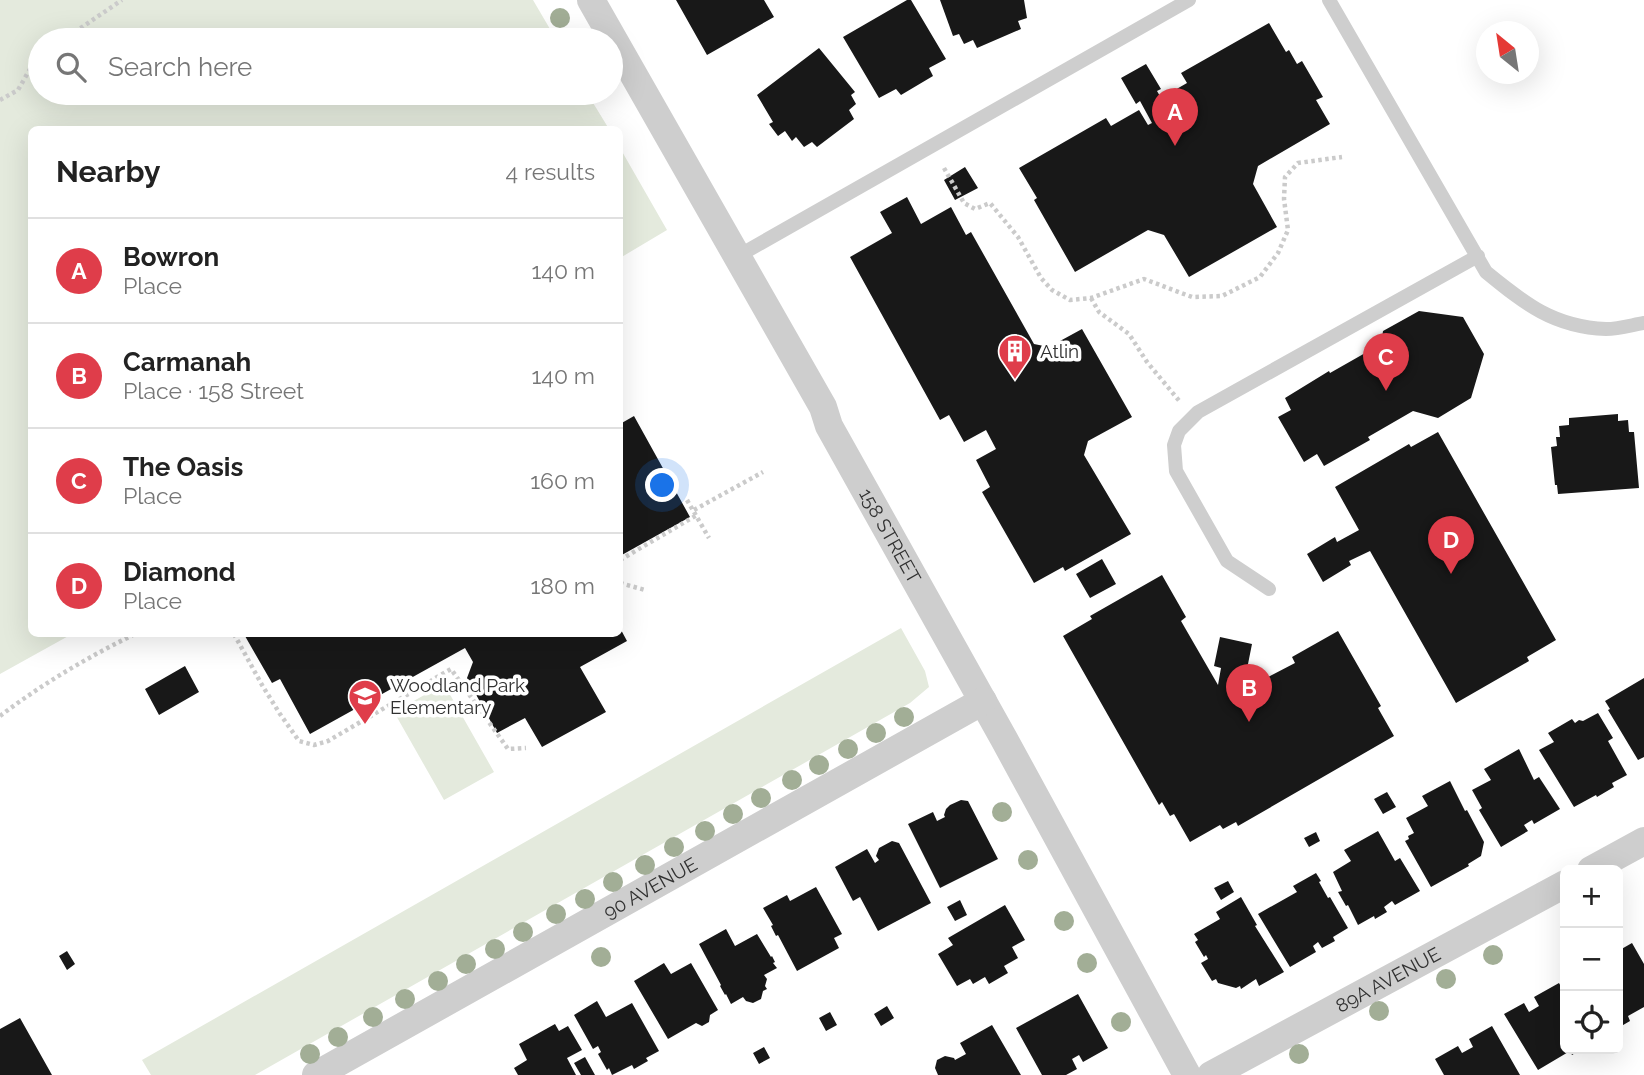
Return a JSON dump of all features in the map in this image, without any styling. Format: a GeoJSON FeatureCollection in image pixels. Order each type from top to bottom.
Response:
{"type":"FeatureCollection","features":[{"type":"Feature","properties":{"kind":"street","name":"158 STREET"},"geometry":{"type":"LineString","coordinates":[[591,0],[607,28]]}},
{"type":"Feature","properties":{"kind":"street","name":"158 STREET"},"geometry":{"type":"LineString","coordinates":[[623,56],[823,407],[829,426],[1187,1075]]}},
{"type":"Feature","properties":{"kind":"street","name":"90 AVENUE"},"geometry":{"type":"LineString","coordinates":[[316,1075],[983,701]]}},
{"type":"Feature","properties":{"kind":"street"},"geometry":{"type":"LineString","coordinates":[[1600,865],[1644,841]]}},
{"type":"Feature","properties":{"kind":"street","name":"89A AVENUE"},"geometry":{"type":"LineString","coordinates":[[1211,1075],[1560,887]]}},
{"type":"Feature","properties":{"kind":"lane"},"geometry":{"type":"LineString","coordinates":[[737,256],[1189,0]]}},
{"type":"Feature","properties":{"kind":"lane"},"geometry":{"type":"LineString","coordinates":[[1329,0],[1486,272],[1515,296],[1556,320],[1609,329],[1644,323]]}},
{"type":"Feature","properties":{"kind":"lane"},"geometry":{"type":"LineString","coordinates":[[1269,589],[1227,561],[1176,471],[1174,445],[1179,431],[1198,412],[1478,256]]}},
{"type":"Feature","properties":{"kind":"path"},"geometry":{"type":"LineString","coordinates":[[81,28],[122,0]]}},
{"type":"Feature","properties":{"kind":"path"},"geometry":{"type":"LineString","coordinates":[[0,100],[18,90],[28,72]]}},
{"type":"Feature","properties":{"kind":"path"},"geometry":{"type":"LineString","coordinates":[[944,168],[964,203],[975,209],[990,203],[1018,237],[1041,278],[1052,290],[1070,300],[1091,298],[1144,279],[1192,297],[1222,296],[1260,277],[1278,253],[1288,230],[1284,199],[1285,177],[1298,163],[1342,157]]}},
{"type":"Feature","properties":{"kind":"path"},"geometry":{"type":"LineString","coordinates":[[1091,298],[1098,312],[1129,334],[1147,362],[1181,404]]}},
{"type":"Feature","properties":{"kind":"path"},"geometry":{"type":"LineString","coordinates":[[623,559],[763,472]]}},
{"type":"Feature","properties":{"kind":"path"},"geometry":{"type":"LineString","coordinates":[[687,500],[709,538]]}},
{"type":"Feature","properties":{"kind":"path"},"geometry":{"type":"LineString","coordinates":[[623,584],[645,590]]}},
{"type":"Feature","properties":{"kind":"path"},"geometry":{"type":"LineString","coordinates":[[0,716],[35,691],[129,637]]}},
{"type":"Feature","properties":{"kind":"path"},"geometry":{"type":"LineString","coordinates":[[236,637],[279,715],[299,741],[314,745],[328,741],[451,669],[508,749],[526,748]]}},
{"type":"Feature","properties":{"kind":"shaded area"},"geometry":{"type":"Polygon","coordinates":[[[0,0],[533,0],[549,28],[28,28],[28,105],[594,105],[607,126],[28,126],[28,637],[67,637],[0,674],[0,0]]]}},
{"type":"Feature","properties":{"kind":"shaded area"},"geometry":{"type":"Polygon","coordinates":[[[623,153],[667,230],[623,256],[623,153]]]}},
{"type":"Feature","properties":{"kind":"shaded area"},"geometry":{"type":"Polygon","coordinates":[[[901,628],[925,671],[929,687],[910,703],[255,1075],[151,1075],[142,1060],[901,628]]]}},
{"type":"Feature","properties":{"kind":"shaded area"},"geometry":{"type":"Polygon","coordinates":[[[444,684],[494,772],[444,800],[394,712],[444,684]]]}},
{"type":"Feature","properties":{"kind":"building"},"geometry":{"type":"Polygon","coordinates":[[[676,0],[764,0],[774,17],[707,55],[676,0]]]}},
{"type":"Feature","properties":{"kind":"building"},"geometry":{"type":"Polygon","coordinates":[[[911,0],[946,59],[929,68],[933,76],[901,95],[896,89],[879,98],[843,37],[911,0]]]}},
{"type":"Feature","properties":{"kind":"building"},"geometry":{"type":"Polygon","coordinates":[[[940,0],[1024,0],[1027,18],[1018,21],[1021,29],[977,48],[973,40],[964,44],[959,34],[953,36],[940,0]]]}},
{"type":"Feature","properties":{"kind":"building"},"geometry":{"type":"Polygon","coordinates":[[[1269,23],[1286,52],[1289,50],[1297,64],[1302,61],[1323,97],[1316,100],[1330,124],[1258,166],[1253,184],[1277,227],[1189,277],[1164,235],[1148,230],[1075,272],[1019,168],[1106,118],[1111,126],[1139,110],[1148,125],[1152,123],[1140,101],[1136,104],[1121,78],[1146,64],[1161,89],[1157,91],[1161,98],[1187,83],[1181,73],[1269,23]]]}},
{"type":"Feature","properties":{"kind":"building"},"geometry":{"type":"Polygon","coordinates":[[[819,48],[855,92],[851,95],[856,104],[849,110],[854,119],[817,147],[812,142],[804,147],[796,137],[792,141],[785,131],[778,136],[769,124],[773,122],[757,95],[819,48]]]}},
{"type":"Feature","properties":{"kind":"building"},"geometry":{"type":"Polygon","coordinates":[[[965,167],[978,188],[955,200],[944,180],[965,167]]]}},
{"type":"Feature","properties":{"kind":"building","name":"Atlin"},"geometry":{"type":"Polygon","coordinates":[[[907,197],[921,224],[951,207],[966,235],[971,232],[1034,344],[1049,347],[1082,329],[1132,417],[1088,441],[1084,455],[1131,534],[1065,571],[1063,567],[1034,583],[982,492],[990,487],[976,460],[996,449],[986,430],[964,442],[949,415],[940,420],[850,257],[892,233],[880,212],[907,197]]]}},
{"type":"Feature","properties":{"kind":"building"},"geometry":{"type":"Polygon","coordinates":[[[1419,311],[1463,317],[1484,354],[1471,398],[1438,418],[1413,411],[1324,466],[1317,454],[1304,462],[1278,417],[1291,410],[1285,398],[1381,344],[1383,331],[1419,311]]]}},
{"type":"Feature","properties":{"kind":"building"},"geometry":{"type":"Polygon","coordinates":[[[1618,414],[1618,421],[1628,420],[1629,432],[1634,432],[1639,488],[1558,494],[1551,447],[1557,446],[1559,426],[1569,425],[1569,418],[1618,414]]]}},
{"type":"Feature","properties":{"kind":"building"},"geometry":{"type":"Polygon","coordinates":[[[634,416],[690,517],[623,554],[623,422],[634,416]]]}},
{"type":"Feature","properties":{"kind":"building"},"geometry":{"type":"Polygon","coordinates":[[[1438,432],[1556,640],[1527,657],[1529,661],[1456,703],[1370,551],[1349,561],[1351,565],[1323,582],[1307,554],[1335,537],[1337,542],[1359,530],[1335,487],[1409,444],[1411,447],[1438,432]]]}},
{"type":"Feature","properties":{"kind":"building"},"geometry":{"type":"Polygon","coordinates":[[[1102,559],[1116,584],[1090,598],[1076,574],[1102,559]]]}},
{"type":"Feature","properties":{"kind":"building"},"geometry":{"type":"Polygon","coordinates":[[[1162,575],[1186,617],[1181,621],[1218,685],[1221,668],[1214,666],[1220,637],[1252,644],[1246,674],[1241,673],[1235,694],[1295,663],[1292,657],[1338,631],[1381,706],[1378,708],[1394,736],[1238,826],[1236,822],[1223,829],[1220,825],[1190,842],[1174,814],[1170,816],[1162,802],[1159,805],[1063,636],[1092,619],[1090,616],[1162,575]]]}},
{"type":"Feature","properties":{"kind":"building"},"geometry":{"type":"Polygon","coordinates":[[[623,634],[627,641],[580,667],[606,712],[542,747],[525,718],[497,733],[467,678],[473,662],[465,648],[310,734],[280,679],[272,683],[246,637],[623,637],[623,634]]]}},
{"type":"Feature","properties":{"kind":"building"},"geometry":{"type":"Polygon","coordinates":[[[185,666],[199,692],[159,715],[145,689],[185,666]]]}},
{"type":"Feature","properties":{"kind":"building"},"geometry":{"type":"Polygon","coordinates":[[[1644,678],[1644,757],[1638,760],[1605,701],[1644,678]]]}},
{"type":"Feature","properties":{"kind":"building"},"geometry":{"type":"Polygon","coordinates":[[[1598,713],[1613,738],[1608,741],[1627,775],[1612,783],[1614,787],[1574,807],[1539,750],[1554,742],[1548,733],[1572,719],[1575,723],[1598,713]]]}},
{"type":"Feature","properties":{"kind":"building"},"geometry":{"type":"Polygon","coordinates":[[[1519,749],[1534,780],[1539,777],[1560,809],[1534,824],[1532,820],[1524,825],[1528,831],[1501,847],[1479,810],[1482,808],[1472,790],[1491,780],[1484,769],[1519,749]]]}},
{"type":"Feature","properties":{"kind":"building"},"geometry":{"type":"Polygon","coordinates":[[[1450,781],[1484,842],[1481,856],[1468,864],[1469,866],[1431,887],[1405,841],[1414,833],[1406,818],[1428,806],[1422,796],[1450,781]]]}},
{"type":"Feature","properties":{"kind":"building"},"geometry":{"type":"Polygon","coordinates":[[[1387,792],[1396,807],[1383,814],[1374,799],[1387,792]]]}},
{"type":"Feature","properties":{"kind":"building"},"geometry":{"type":"Polygon","coordinates":[[[961,800],[968,801],[998,859],[940,888],[908,824],[933,812],[937,821],[945,817],[946,809],[950,805],[961,800]]]}},
{"type":"Feature","properties":{"kind":"building"},"geometry":{"type":"Polygon","coordinates":[[[1378,831],[1395,861],[1400,858],[1420,891],[1395,905],[1392,901],[1384,907],[1387,912],[1358,925],[1338,892],[1342,891],[1333,872],[1351,861],[1344,850],[1378,831]]]}},
{"type":"Feature","properties":{"kind":"building"},"geometry":{"type":"Polygon","coordinates":[[[1316,832],[1320,841],[1309,847],[1304,838],[1316,832]]]}},
{"type":"Feature","properties":{"kind":"building"},"geometry":{"type":"Polygon","coordinates":[[[892,841],[899,843],[931,903],[878,931],[860,897],[853,901],[835,867],[867,849],[875,863],[879,860],[876,856],[879,848],[892,841]]]}},
{"type":"Feature","properties":{"kind":"building"},"geometry":{"type":"Polygon","coordinates":[[[1316,873],[1328,898],[1330,897],[1348,928],[1333,937],[1335,941],[1322,948],[1318,942],[1313,946],[1316,952],[1290,967],[1258,914],[1297,892],[1293,886],[1316,873]]]}},
{"type":"Feature","properties":{"kind":"building"},"geometry":{"type":"Polygon","coordinates":[[[1228,881],[1234,892],[1221,900],[1214,888],[1228,881]]]}},
{"type":"Feature","properties":{"kind":"building"},"geometry":{"type":"Polygon","coordinates":[[[816,887],[842,934],[834,938],[839,948],[797,971],[763,908],[787,895],[790,901],[816,887]]]}},
{"type":"Feature","properties":{"kind":"building"},"geometry":{"type":"Polygon","coordinates":[[[1241,897],[1257,925],[1255,926],[1284,972],[1259,986],[1256,979],[1241,989],[1240,986],[1236,988],[1218,983],[1216,979],[1212,981],[1201,963],[1208,959],[1195,942],[1198,940],[1194,934],[1220,919],[1216,912],[1241,897]]]}},
{"type":"Feature","properties":{"kind":"building"},"geometry":{"type":"Polygon","coordinates":[[[960,900],[967,915],[955,921],[947,907],[960,900]]]}},
{"type":"Feature","properties":{"kind":"building"},"geometry":{"type":"Polygon","coordinates":[[[1005,905],[1025,940],[1012,947],[1018,958],[1004,966],[1008,973],[989,984],[985,977],[973,984],[970,979],[957,986],[938,954],[953,945],[948,938],[1005,905]]]}},
{"type":"Feature","properties":{"kind":"building"},"geometry":{"type":"Polygon","coordinates":[[[726,929],[735,946],[757,934],[775,962],[773,963],[777,968],[764,975],[767,989],[763,991],[761,999],[753,1003],[743,997],[731,1004],[699,944],[726,929]]]}},
{"type":"Feature","properties":{"kind":"building"},"geometry":{"type":"Polygon","coordinates":[[[1632,943],[1644,964],[1644,1007],[1628,1016],[1630,1021],[1623,1025],[1623,991],[1623,948],[1632,943]]]}},
{"type":"Feature","properties":{"kind":"building"},"geometry":{"type":"Polygon","coordinates":[[[67,951],[75,964],[67,970],[59,956],[67,951]]]}},
{"type":"Feature","properties":{"kind":"building"},"geometry":{"type":"Polygon","coordinates":[[[664,963],[671,974],[691,963],[718,1010],[710,1015],[709,1022],[702,1026],[696,1023],[668,1039],[634,981],[664,963]]]}},
{"type":"Feature","properties":{"kind":"building"},"geometry":{"type":"Polygon","coordinates":[[[1560,985],[1560,1054],[1565,1054],[1538,1070],[1504,1014],[1524,1003],[1529,1012],[1539,1006],[1534,997],[1560,985]]]}},
{"type":"Feature","properties":{"kind":"building"},"geometry":{"type":"Polygon","coordinates":[[[1078,994],[1108,1048],[1083,1062],[1079,1055],[1072,1059],[1077,1069],[1066,1075],[1042,1075],[1016,1028],[1078,994]]]}},
{"type":"Feature","properties":{"kind":"building"},"geometry":{"type":"Polygon","coordinates":[[[597,1001],[606,1017],[632,1003],[659,1051],[634,1069],[632,1065],[612,1075],[598,1054],[601,1052],[598,1046],[593,1049],[574,1015],[597,1001]]]}},
{"type":"Feature","properties":{"kind":"building"},"geometry":{"type":"Polygon","coordinates":[[[887,1006],[894,1018],[881,1026],[874,1014],[887,1006]]]}},
{"type":"Feature","properties":{"kind":"building"},"geometry":{"type":"Polygon","coordinates":[[[830,1012],[837,1025],[826,1031],[819,1018],[830,1012]]]}},
{"type":"Feature","properties":{"kind":"building"},"geometry":{"type":"Polygon","coordinates":[[[20,1018],[52,1075],[0,1075],[0,1029],[20,1018]]]}},
{"type":"Feature","properties":{"kind":"building"},"geometry":{"type":"Polygon","coordinates":[[[555,1024],[559,1031],[568,1026],[582,1050],[567,1058],[576,1075],[518,1075],[514,1068],[527,1060],[519,1044],[555,1024]]]}},
{"type":"Feature","properties":{"kind":"building"},"geometry":{"type":"Polygon","coordinates":[[[992,1025],[1021,1075],[938,1075],[935,1068],[937,1060],[945,1056],[955,1060],[966,1054],[960,1043],[992,1025]]]}},
{"type":"Feature","properties":{"kind":"building"},"geometry":{"type":"Polygon","coordinates":[[[1492,1026],[1520,1075],[1444,1075],[1435,1059],[1458,1046],[1462,1053],[1473,1047],[1469,1039],[1492,1026]]]}},
{"type":"Feature","properties":{"kind":"building"},"geometry":{"type":"Polygon","coordinates":[[[764,1047],[770,1058],[759,1064],[753,1053],[764,1047]]]}},
{"type":"Feature","properties":{"kind":"building"},"geometry":{"type":"Polygon","coordinates":[[[585,1057],[595,1075],[581,1075],[574,1063],[585,1057]]]}},
{"type":"Feature","properties":{"kind":"place","name":"Bowron"},"geometry":{"type":"Point","coordinates":[1175,146]}},
{"type":"Feature","properties":{"kind":"place","name":"Atlin"},"geometry":{"type":"Point","coordinates":[1015,381]}},
{"type":"Feature","properties":{"kind":"place","name":"The Oasis"},"geometry":{"type":"Point","coordinates":[1386,391]}},
{"type":"Feature","properties":{"kind":"place","name":"Diamond"},"geometry":{"type":"Point","coordinates":[1451,574]}},
{"type":"Feature","properties":{"kind":"place","name":"Carmanah"},"geometry":{"type":"Point","coordinates":[1249,722]}},
{"type":"Feature","properties":{"kind":"place","name":"Woodland Park Elementary"},"geometry":{"type":"Point","coordinates":[365,726]}}]}
